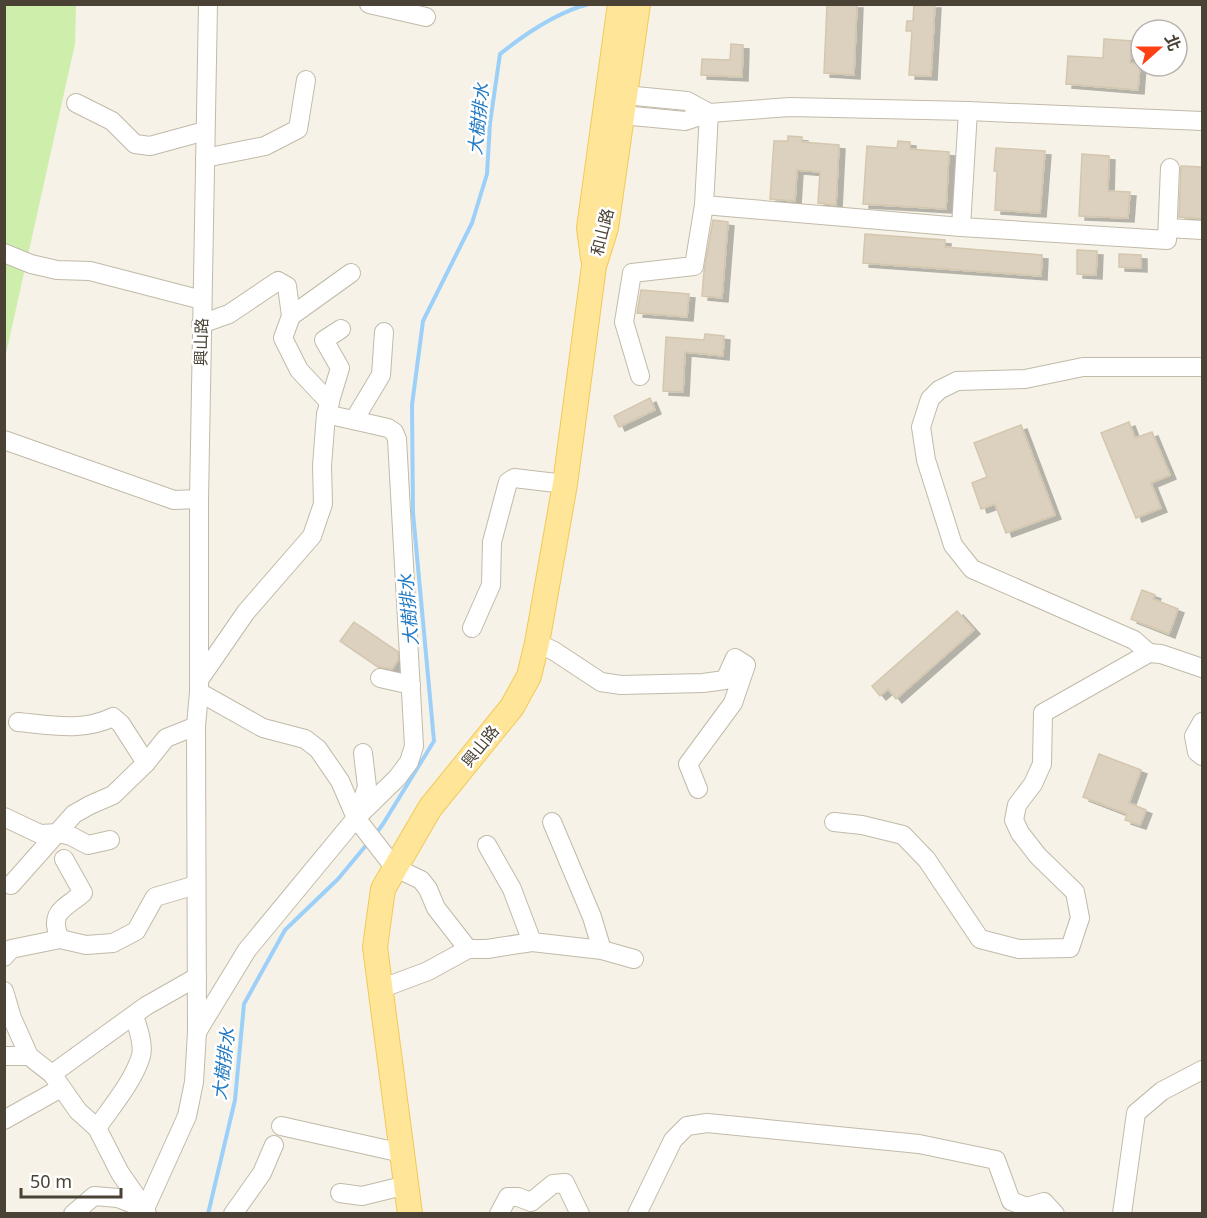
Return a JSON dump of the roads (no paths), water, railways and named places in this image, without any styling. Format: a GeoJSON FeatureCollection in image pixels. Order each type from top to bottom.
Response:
{"type":"FeatureCollection","features":[{"type":"Feature","properties":{"kind":"main road","name":"和山路"},"geometry":{"type":"LineString","coordinates":[[594,266],[589,228],[618,104],[628,12]]}},
{"type":"Feature","properties":{"kind":"main road","name":"興山路"},"geometry":{"type":"LineString","coordinates":[[410,1214],[375,946],[387,859],[512,707],[529,676],[566,484],[594,266]]}},
{"type":"Feature","properties":{"kind":"street","name":"興山路"},"geometry":{"type":"LineString","coordinates":[[146,1211],[187,1116],[194,1083],[197,1032],[196,726],[199,686],[201,324],[208,4]]}},
{"type":"Feature","properties":{"kind":"street"},"geometry":{"type":"LineString","coordinates":[[369,4],[426,17]]}},
{"type":"Feature","properties":{"kind":"street"},"geometry":{"type":"LineString","coordinates":[[205,158],[265,146],[298,129],[306,80]]}},
{"type":"Feature","properties":{"kind":"street"},"geometry":{"type":"LineString","coordinates":[[76,103],[112,121],[135,144],[150,146],[206,131]]}},
{"type":"Feature","properties":{"kind":"street"},"geometry":{"type":"LineString","coordinates":[[618,104],[685,121],[709,113],[790,107],[968,111],[1203,121]]}},
{"type":"Feature","properties":{"kind":"street"},"geometry":{"type":"LineString","coordinates":[[961,227],[968,111]]}},
{"type":"Feature","properties":{"kind":"street"},"geometry":{"type":"LineString","coordinates":[[640,376],[624,322],[632,273],[694,266],[704,205],[709,113]]}},
{"type":"Feature","properties":{"kind":"street"},"geometry":{"type":"LineString","coordinates":[[704,205],[961,227],[1167,240],[1170,168]]}},
{"type":"Feature","properties":{"kind":"street"},"geometry":{"type":"LineString","coordinates":[[1168,228],[1203,230]]}},
{"type":"Feature","properties":{"kind":"street"},"geometry":{"type":"LineString","coordinates":[[4,254],[31,264],[57,270],[90,271],[202,300]]}},
{"type":"Feature","properties":{"kind":"street"},"geometry":{"type":"LineString","coordinates":[[291,316],[351,273]]}},
{"type":"Feature","properties":{"kind":"street"},"geometry":{"type":"LineString","coordinates":[[197,1032],[247,950],[356,818],[397,778],[409,762],[414,746],[397,439],[394,432],[388,428],[354,420],[328,409],[299,370],[283,338],[291,316],[287,286],[278,281],[229,314],[201,324]]}},
{"type":"Feature","properties":{"kind":"street","name":"興山路"},"geometry":{"type":"LineString","coordinates":[[199,686],[246,612],[312,536],[315,529],[323,504],[322,466],[328,409],[340,368],[324,340],[341,329]]}},
{"type":"Feature","properties":{"kind":"street"},"geometry":{"type":"LineString","coordinates":[[354,420],[381,375],[384,332]]}},
{"type":"Feature","properties":{"kind":"street"},"geometry":{"type":"LineString","coordinates":[[1149,654],[1134,640],[972,569],[953,545],[926,460],[921,427],[930,399],[939,390],[957,381],[1025,379],[1083,367],[1203,367]]}},
{"type":"Feature","properties":{"kind":"street"},"geometry":{"type":"LineString","coordinates":[[4,440],[174,500],[199,498]]}},
{"type":"Feature","properties":{"kind":"street"},"geometry":{"type":"LineString","coordinates":[[472,628],[491,585],[492,542],[508,482],[514,478],[566,484]]}},
{"type":"Feature","properties":{"kind":"street"},"geometry":{"type":"LineString","coordinates":[[537,643],[554,651],[601,682],[621,685],[703,683],[725,680],[735,658],[746,665],[732,703],[688,764],[698,789]]}},
{"type":"Feature","properties":{"kind":"street"},"geometry":{"type":"LineString","coordinates":[[834,822],[861,825],[903,835],[927,860],[980,939],[1019,949],[1070,948],[1080,918],[1075,892],[1038,856],[1020,833],[1014,820],[1017,805],[1033,784],[1042,764],[1043,713],[1149,654],[1161,654],[1203,668]]}},
{"type":"Feature","properties":{"kind":"street"},"geometry":{"type":"LineString","coordinates":[[380,678],[411,685]]}},
{"type":"Feature","properties":{"kind":"street"},"geometry":{"type":"LineString","coordinates":[[199,686],[263,728],[305,739],[318,749],[340,781],[356,818],[387,859],[421,880],[428,889],[436,908],[468,948]]}},
{"type":"Feature","properties":{"kind":"street"},"geometry":{"type":"LineString","coordinates":[[18,722],[82,727],[113,717],[121,724],[146,764]]}},
{"type":"Feature","properties":{"kind":"street"},"geometry":{"type":"LineString","coordinates":[[1203,722],[1194,736],[1197,752],[1203,756]]}},
{"type":"Feature","properties":{"kind":"street"},"geometry":{"type":"LineString","coordinates":[[11,885],[74,814],[113,795],[146,764],[166,738],[196,726]]}},
{"type":"Feature","properties":{"kind":"street"},"geometry":{"type":"LineString","coordinates":[[356,818],[367,788],[363,753]]}},
{"type":"Feature","properties":{"kind":"street"},"geometry":{"type":"LineString","coordinates":[[4,817],[40,834],[59,833],[71,836],[88,845],[110,840]]}},
{"type":"Feature","properties":{"kind":"street"},"geometry":{"type":"LineString","coordinates":[[552,822],[592,917],[603,950]]}},
{"type":"Feature","properties":{"kind":"street"},"geometry":{"type":"LineString","coordinates":[[487,845],[512,889],[532,942]]}},
{"type":"Feature","properties":{"kind":"street"},"geometry":{"type":"LineString","coordinates":[[60,939],[54,926],[56,915],[83,893],[64,859]]}},
{"type":"Feature","properties":{"kind":"street"},"geometry":{"type":"LineString","coordinates":[[7,952],[60,939],[86,945],[112,943],[136,932],[154,897],[196,885]]}},
{"type":"Feature","properties":{"kind":"street"},"geometry":{"type":"LineString","coordinates":[[380,989],[428,971],[468,948],[487,949],[532,942],[603,950],[634,959]]}},
{"type":"Feature","properties":{"kind":"street"},"geometry":{"type":"LineString","coordinates":[[4,1120],[57,1081],[146,1006],[197,977]]}},
{"type":"Feature","properties":{"kind":"street"},"geometry":{"type":"LineString","coordinates":[[4,991],[12,1018],[29,1056],[57,1081],[78,1111],[97,1128],[120,1173],[146,1211]]}},
{"type":"Feature","properties":{"kind":"street"},"geometry":{"type":"LineString","coordinates":[[97,1128],[129,1079],[141,1055],[140,1034],[134,1016]]}},
{"type":"Feature","properties":{"kind":"street"},"geometry":{"type":"LineString","coordinates":[[4,1056],[29,1056]]}},
{"type":"Feature","properties":{"kind":"street"},"geometry":{"type":"LineString","coordinates":[[1122,1214],[1136,1113],[1162,1091],[1203,1070]]}},
{"type":"Feature","properties":{"kind":"street"},"geometry":{"type":"LineString","coordinates":[[637,1214],[673,1140],[687,1126],[707,1123],[919,1143],[996,1160],[1011,1201],[1027,1206],[1044,1202],[1055,1214]]}},
{"type":"Feature","properties":{"kind":"street"},"geometry":{"type":"LineString","coordinates":[[281,1126],[402,1153]]}},
{"type":"Feature","properties":{"kind":"street"},"geometry":{"type":"LineString","coordinates":[[233,1214],[262,1173],[274,1145]]}},
{"type":"Feature","properties":{"kind":"street"},"geometry":{"type":"LineString","coordinates":[[499,1214],[508,1197],[518,1197],[531,1202],[553,1184],[565,1184],[580,1214]]}},
{"type":"Feature","properties":{"kind":"street"},"geometry":{"type":"LineString","coordinates":[[340,1193],[362,1196],[407,1185]]}},
{"type":"Feature","properties":{"kind":"street"},"geometry":{"type":"LineString","coordinates":[[73,1214],[94,1196],[118,1198],[146,1211]]}},
{"type":"Feature","properties":{"kind":"waterway","name":"大樹排水"},"geometry":{"type":"LineString","coordinates":[[375,835],[434,741],[413,513],[412,405],[423,321],[472,223],[487,174],[490,123],[500,54],[542,24],[565,12],[589,4]]}},
{"type":"Feature","properties":{"kind":"waterway","name":"大樹排水"},"geometry":{"type":"LineString","coordinates":[[208,1214],[235,1100],[244,1004],[285,930],[338,879],[368,843]]}}]}
